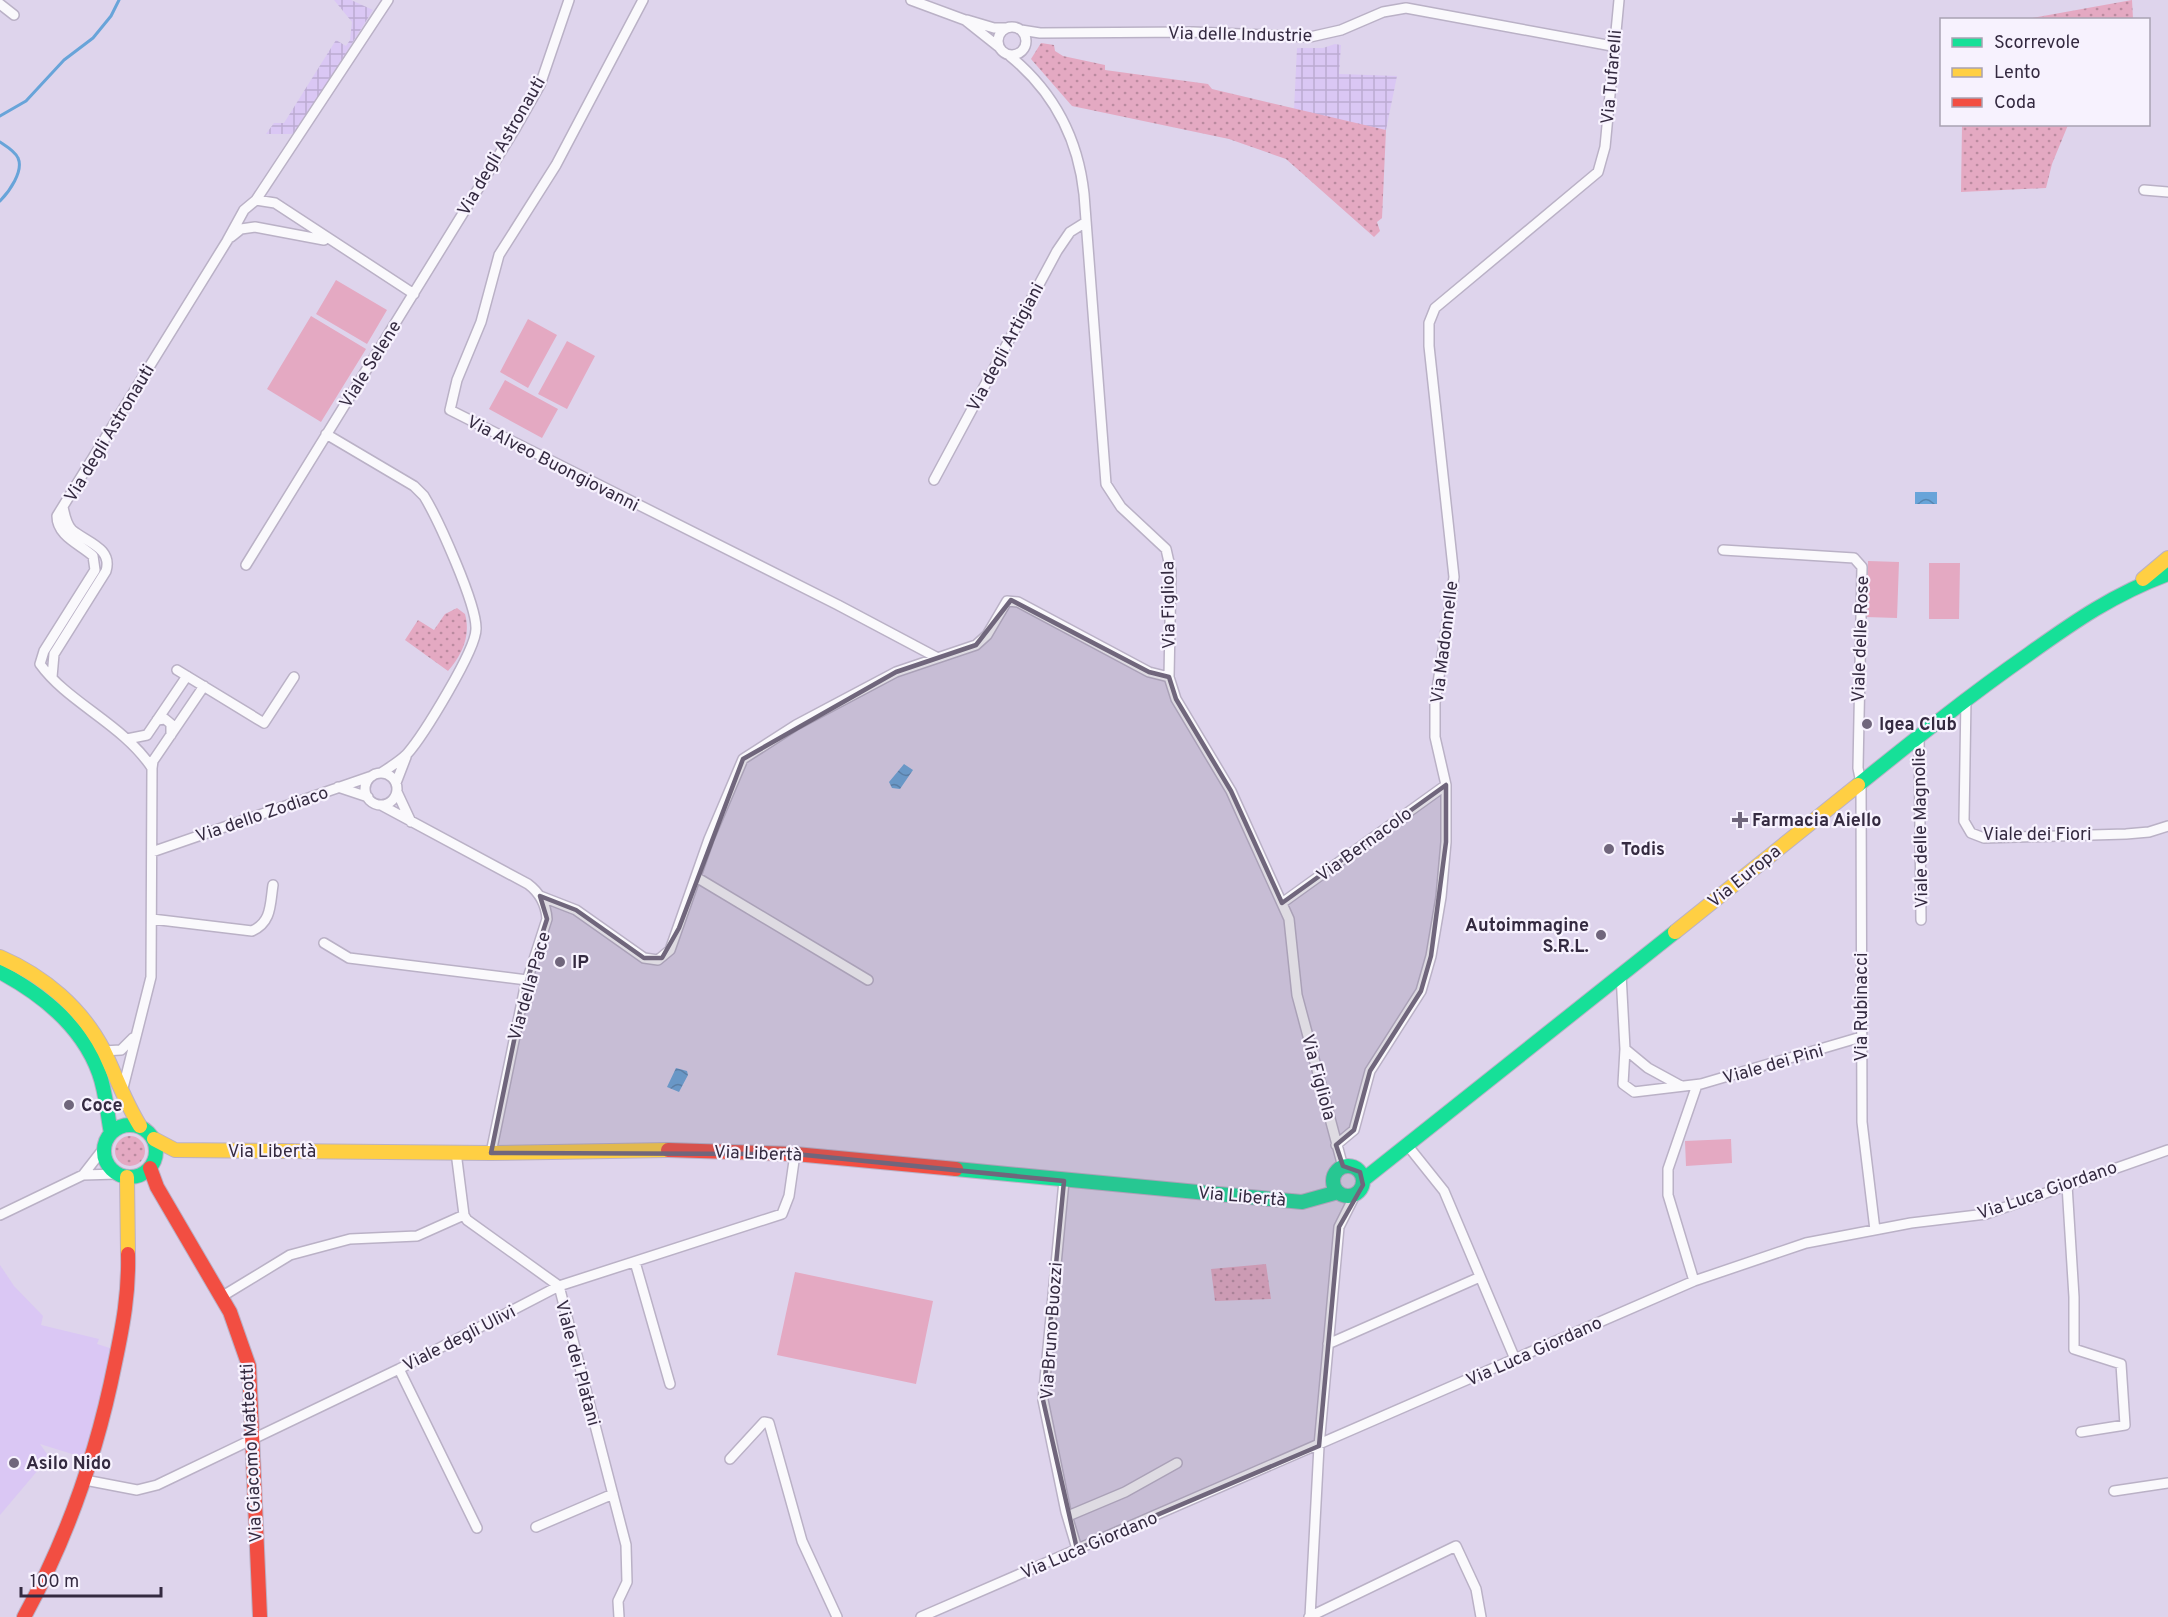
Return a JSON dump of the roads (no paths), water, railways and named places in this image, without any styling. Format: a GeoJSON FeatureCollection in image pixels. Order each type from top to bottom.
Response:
{"type":"FeatureCollection","features":[{"type":"Feature","properties":{"kind":"street","name":"Via degli Astronauti"},"geometry":{"type":"LineString","coordinates":[[128,739],[52,677],[40,664],[44,651],[90,580],[96,562],[88,551],[60,529],[57,516],[227,241],[236,221],[256,200],[387,0]]}},
{"type":"Feature","properties":{"kind":"street","name":"Via degli Astronauti"},"geometry":{"type":"LineString","coordinates":[[414,294],[540,85],[569,0]]}},
{"type":"Feature","properties":{"kind":"street","name":"Via Alveo Buongiovanni"},"geometry":{"type":"LineString","coordinates":[[643,0],[556,165],[499,255],[480,322],[457,380],[450,410],[818,595],[936,657]]}},
{"type":"Feature","properties":{"kind":"street"},"geometry":{"type":"LineString","coordinates":[[911,0],[964,20],[1010,56],[1040,33]]}},
{"type":"Feature","properties":{"kind":"street","name":"Via Tufarelli"},"geometry":{"type":"LineString","coordinates":[[1604,154],[1612,46],[1619,0]]}},
{"type":"Feature","properties":{"kind":"street"},"geometry":{"type":"LineString","coordinates":[[0,4],[14,15]]}},
{"type":"Feature","properties":{"kind":"street","name":"Via delle Industrie"},"geometry":{"type":"LineString","coordinates":[[964,20],[994,28],[1008,27],[1040,33],[1193,32],[1310,37],[1341,30],[1383,12],[1406,8],[1612,46]]}},
{"type":"Feature","properties":{"kind":"street"},"geometry":{"type":"LineString","coordinates":[[999,47],[998,37],[1008,27]]}},
{"type":"Feature","properties":{"kind":"street"},"geometry":{"type":"LineString","coordinates":[[1021,30],[1025,46],[1026,69]]}},
{"type":"Feature","properties":{"kind":"street","name":"Via Figliola"},"geometry":{"type":"LineString","coordinates":[[1010,56],[1026,69],[1059,110],[1073,142],[1081,170],[1106,484],[1121,507],[1166,549],[1169,560],[1169,677],[1176,699],[1231,791],[1289,919],[1297,995],[1343,1167]]}},
{"type":"Feature","properties":{"kind":"street","name":"Via Madonnelle"},"geometry":{"type":"LineString","coordinates":[[1336,1145],[1354,1130],[1370,1071],[1421,991],[1431,956],[1441,897],[1446,842],[1446,785],[1435,736],[1435,703],[1454,577],[1433,400],[1429,323],[1435,308],[1598,172],[1604,154]]}},
{"type":"Feature","properties":{"kind":"street"},"geometry":{"type":"LineString","coordinates":[[2144,190],[2168,192]]}},
{"type":"Feature","properties":{"kind":"street"},"geometry":{"type":"LineString","coordinates":[[256,200],[275,203],[331,242],[414,294]]}},
{"type":"Feature","properties":{"kind":"street","name":"Via degli Artigiani"},"geometry":{"type":"LineString","coordinates":[[934,480],[1057,251],[1070,232],[1086,222]]}},
{"type":"Feature","properties":{"kind":"street"},"geometry":{"type":"LineString","coordinates":[[227,241],[241,230],[255,227],[331,242]]}},
{"type":"Feature","properties":{"kind":"street","name":"Viale Selene"},"geometry":{"type":"LineString","coordinates":[[246,565],[414,294]]}},
{"type":"Feature","properties":{"kind":"street","name":"Via dello Zodiaco"},"geometry":{"type":"LineString","coordinates":[[152,852],[376,774],[408,752],[472,648],[476,623],[431,507],[424,496],[407,481],[326,435]]}},
{"type":"Feature","properties":{"kind":"street","name":"Viale delle Rose"},"geometry":{"type":"LineString","coordinates":[[1723,550],[1854,558],[1859,561],[1863,582],[1858,716],[1858,768],[1861,783]]}},
{"type":"Feature","properties":{"kind":"street"},"geometry":{"type":"LineString","coordinates":[[2134,586],[2168,558]]}},
{"type":"Feature","properties":{"kind":"street","name":"Via Europa"},"geometry":{"type":"LineString","coordinates":[[1363,1180],[1966,698],[2084,616],[2134,586],[2164,579]]}},
{"type":"Feature","properties":{"kind":"street"},"geometry":{"type":"LineString","coordinates":[[338,787],[368,797],[528,884],[540,896],[576,910],[635,952],[653,961],[662,958],[670,950],[732,781],[743,759],[796,725],[867,686],[936,657],[981,642],[1007,601],[1011,600],[1149,672],[1169,677]]}},
{"type":"Feature","properties":{"kind":"street"},"geometry":{"type":"LineString","coordinates":[[177,670],[264,723],[294,677]]}},
{"type":"Feature","properties":{"kind":"street"},"geometry":{"type":"LineString","coordinates":[[152,768],[128,739],[147,735],[187,676]]}},
{"type":"Feature","properties":{"kind":"street"},"geometry":{"type":"LineString","coordinates":[[122,1094],[151,977],[152,768],[204,686]]}},
{"type":"Feature","properties":{"kind":"street","name":"Viale dei Fiori"},"geometry":{"type":"LineString","coordinates":[[1966,698],[1964,821],[1971,833],[1984,838],[2126,834],[2149,832],[2168,826]]}},
{"type":"Feature","properties":{"kind":"street"},"geometry":{"type":"LineString","coordinates":[[157,720],[165,719],[171,724],[171,735]]}},
{"type":"Feature","properties":{"kind":"street","name":"Viale delle Magnolie"},"geometry":{"type":"LineString","coordinates":[[1919,736],[1922,920]]}},
{"type":"Feature","properties":{"kind":"street"},"geometry":{"type":"LineString","coordinates":[[381,805],[393,800],[408,752]]}},
{"type":"Feature","properties":{"kind":"street"},"geometry":{"type":"LineString","coordinates":[[368,797],[366,783],[376,774],[390,776],[411,822]]}},
{"type":"Feature","properties":{"kind":"street","name":"Via Rubinacci"},"geometry":{"type":"LineString","coordinates":[[1861,783],[1862,1122],[1875,1230]]}},
{"type":"Feature","properties":{"kind":"street","name":"Via Bernacolo"},"geometry":{"type":"LineString","coordinates":[[1282,903],[1446,785]]}},
{"type":"Feature","properties":{"kind":"street"},"geometry":{"type":"LineString","coordinates":[[696,877],[868,980]]}},
{"type":"Feature","properties":{"kind":"street"},"geometry":{"type":"LineString","coordinates":[[152,919],[252,931],[260,927],[267,919],[273,885]]}},
{"type":"Feature","properties":{"kind":"street","name":"Via della Pace"},"geometry":{"type":"LineString","coordinates":[[491,1153],[527,980],[547,920],[540,896]]}},
{"type":"Feature","properties":{"kind":"street"},"geometry":{"type":"LineString","coordinates":[[324,943],[335,953],[349,958],[527,980]]}},
{"type":"Feature","properties":{"kind":"street"},"geometry":{"type":"LineString","coordinates":[[0,957],[34,974],[58,992],[86,1025],[103,1051],[122,1094],[140,1126],[154,1139],[156,1156],[152,1166]]}},
{"type":"Feature","properties":{"kind":"street"},"geometry":{"type":"LineString","coordinates":[[0,972],[27,985],[49,1002],[75,1028],[99,1074],[111,1133],[104,1148],[83,1175]]}},
{"type":"Feature","properties":{"kind":"street","name":"Viale dei Pini"},"geometry":{"type":"LineString","coordinates":[[1621,974],[1625,1049],[1623,1084],[1626,1089],[1634,1092],[1697,1084],[1861,1037]]}},
{"type":"Feature","properties":{"kind":"street"},"geometry":{"type":"LineString","coordinates":[[103,1051],[121,1050],[137,1033]]}},
{"type":"Feature","properties":{"kind":"street"},"geometry":{"type":"LineString","coordinates":[[1625,1049],[1648,1068],[1671,1083],[1683,1087]]}},
{"type":"Feature","properties":{"kind":"street"},"geometry":{"type":"LineString","coordinates":[[1694,1281],[1668,1195],[1668,1169],[1697,1084]]}},
{"type":"Feature","properties":{"kind":"street"},"geometry":{"type":"LineString","coordinates":[[111,1133],[126,1125],[140,1126]]}},
{"type":"Feature","properties":{"kind":"street","name":"Via Libertà"},"geometry":{"type":"LineString","coordinates":[[154,1139],[175,1150],[491,1153],[679,1150],[795,1154],[1302,1202],[1338,1192]]}},
{"type":"Feature","properties":{"kind":"street"},"geometry":{"type":"LineString","coordinates":[[1408,1146],[1444,1191],[1515,1359]]}},
{"type":"Feature","properties":{"kind":"street"},"geometry":{"type":"LineString","coordinates":[[24,1616],[44,1585],[85,1480],[102,1428],[129,1293],[122,1175],[107,1163],[104,1148]]}},
{"type":"Feature","properties":{"kind":"street"},"geometry":{"type":"LineString","coordinates":[[0,1215],[83,1175],[143,1174],[175,1150]]}},
{"type":"Feature","properties":{"kind":"street","name":"Via Luca Giordano"},"geometry":{"type":"LineString","coordinates":[[921,1617],[1319,1446],[1694,1281],[1806,1243],[1875,1230],[1986,1214],[2168,1150]]}},
{"type":"Feature","properties":{"kind":"street"},"geometry":{"type":"LineString","coordinates":[[221,1297],[290,1255],[350,1239],[417,1236],[464,1215],[456,1152]]}},
{"type":"Feature","properties":{"kind":"street","name":"Viale degli Ulivi"},"geometry":{"type":"LineString","coordinates":[[85,1480],[115,1488],[146,1489],[399,1369],[559,1286],[782,1214],[789,1196],[795,1154]]}},
{"type":"Feature","properties":{"kind":"street","name":"Via Giacomo Matteotti"},"geometry":{"type":"LineString","coordinates":[[152,1166],[157,1187],[221,1297],[242,1341],[249,1366],[260,1617]]}},
{"type":"Feature","properties":{"kind":"street"},"geometry":{"type":"LineString","coordinates":[[1354,1195],[1346,1196],[1338,1192],[1334,1178],[1343,1167],[1356,1169],[1363,1180],[1361,1189],[1354,1195],[1339,1227],[1319,1446],[1310,1617],[1456,1546],[1476,1589],[1481,1617]]}},
{"type":"Feature","properties":{"kind":"street","name":"Via Bruno Buozzi"},"geometry":{"type":"LineString","coordinates":[[1064,1181],[1043,1400],[1077,1550]]}},
{"type":"Feature","properties":{"kind":"street"},"geometry":{"type":"LineString","coordinates":[[2067,1185],[2074,1297],[2074,1349],[2121,1364],[2125,1425],[2081,1431]]}},
{"type":"Feature","properties":{"kind":"street","name":"Viale dei Platani"},"geometry":{"type":"LineString","coordinates":[[464,1215],[467,1220],[559,1286],[626,1545],[627,1582],[618,1601],[619,1617]]}},
{"type":"Feature","properties":{"kind":"street"},"geometry":{"type":"LineString","coordinates":[[635,1262],[670,1384]]}},
{"type":"Feature","properties":{"kind":"street"},"geometry":{"type":"LineString","coordinates":[[1328,1344],[1480,1277]]}},
{"type":"Feature","properties":{"kind":"street"},"geometry":{"type":"LineString","coordinates":[[399,1369],[477,1528]]}},
{"type":"Feature","properties":{"kind":"street"},"geometry":{"type":"LineString","coordinates":[[730,1459],[757,1427],[764,1422],[769,1423],[802,1541],[837,1617]]}},
{"type":"Feature","properties":{"kind":"street"},"geometry":{"type":"LineString","coordinates":[[1068,1516],[1125,1492],[1177,1463]]}},
{"type":"Feature","properties":{"kind":"street"},"geometry":{"type":"LineString","coordinates":[[2114,1491],[2168,1483]]}},
{"type":"Feature","properties":{"kind":"street"},"geometry":{"type":"LineString","coordinates":[[536,1527],[613,1494]]}},
{"type":"Feature","properties":{"kind":"water"},"geometry":{"type":"Polygon","coordinates":[[[1915,492],[1937,492],[1937,504],[1915,504],[1915,492]]]}},
{"type":"Feature","properties":{"kind":"water"},"geometry":{"type":"Polygon","coordinates":[[[904,764],[913,770],[900,789],[892,788],[889,782],[904,764]]]}},
{"type":"Feature","properties":{"kind":"water"},"geometry":{"type":"Polygon","coordinates":[[[676,1068],[687,1071],[688,1075],[679,1092],[667,1087],[676,1068]]]}},
{"type":"Feature","properties":{"kind":"waterway"},"geometry":{"type":"LineString","coordinates":[[0,116],[26,101],[64,60],[93,38],[111,16],[119,0]]}},
{"type":"Feature","properties":{"kind":"waterway"},"geometry":{"type":"LineString","coordinates":[[0,142],[15,153],[19,163],[15,181],[0,201]]}},
{"type":"Feature","properties":{"kind":"place","name":"Igea Club"},"geometry":{"type":"Point","coordinates":[1867,724]}},
{"type":"Feature","properties":{"kind":"place","name":"Farmacia Aiello"},"geometry":{"type":"Point","coordinates":[1740,820]}},
{"type":"Feature","properties":{"kind":"place","name":"Todis"},"geometry":{"type":"Point","coordinates":[1609,849]}},
{"type":"Feature","properties":{"kind":"place","name":"Autoimmagine S.R.L."},"geometry":{"type":"Point","coordinates":[1601,935]}},
{"type":"Feature","properties":{"kind":"place","name":"IP"},"geometry":{"type":"Point","coordinates":[560,962]}},
{"type":"Feature","properties":{"kind":"place","name":"Coce"},"geometry":{"type":"Point","coordinates":[69,1105]}},
{"type":"Feature","properties":{"kind":"place","name":"Asilo Nido"},"geometry":{"type":"Point","coordinates":[14,1463]}}]}
